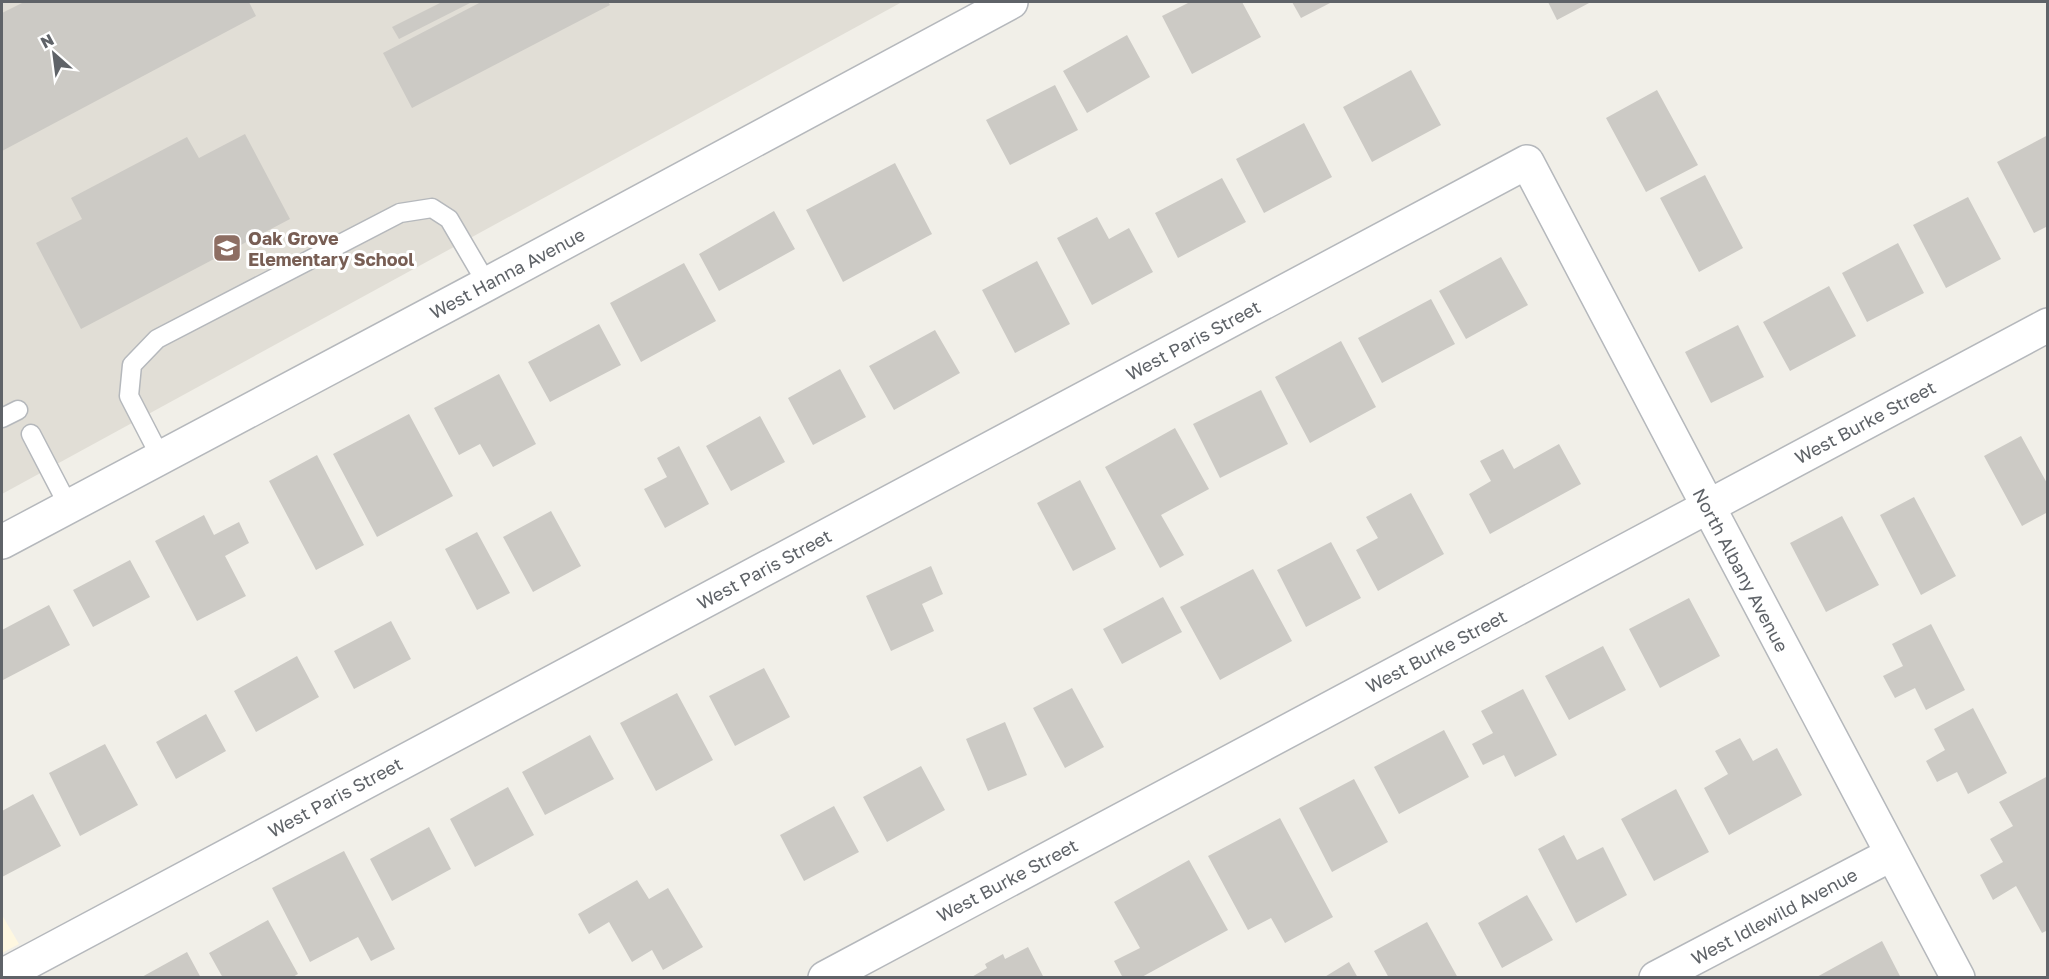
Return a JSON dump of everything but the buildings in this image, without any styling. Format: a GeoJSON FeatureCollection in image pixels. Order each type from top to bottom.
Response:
{"type":"FeatureCollection","features":[{"type":"Feature","properties":{"kind":"street","name":"West Hanna Avenue"},"geometry":{"type":"LineString","coordinates":[[2,542],[1011,2]]}},
{"type":"Feature","properties":{"kind":"street","name":"North Albany Avenue"},"geometry":{"type":"LineString","coordinates":[[1527,162],[1958,978]]}},
{"type":"Feature","properties":{"kind":"street","name":"West Paris Street"},"geometry":{"type":"LineString","coordinates":[[2,976],[1527,162]]}},
{"type":"Feature","properties":{"kind":"street","name":"West Burke Street"},"geometry":{"type":"LineString","coordinates":[[825,978],[2048,325]]}},
{"type":"Feature","properties":{"kind":"street","name":"West Idlewild Avenue"},"geometry":{"type":"LineString","coordinates":[[1656,978],[1892,854]]}},
{"type":"Feature","properties":{"kind":"lane"},"geometry":{"type":"LineString","coordinates":[[161,458],[129,396],[132,365],[157,339],[400,213],[432,208],[449,219],[487,284]]}},
{"type":"Feature","properties":{"kind":"lane"},"geometry":{"type":"LineString","coordinates":[[2,418],[18,410]]}},
{"type":"Feature","properties":{"kind":"lane"},"geometry":{"type":"LineString","coordinates":[[31,434],[69,507]]}},
{"type":"Feature","properties":{"kind":"shaded area","name":"Oak Grove Elementary School"},"geometry":{"type":"Polygon","coordinates":[[[2,2],[902,2],[2,494],[2,2]]]}},
{"type":"Feature","properties":{"kind":"shaded area"},"geometry":{"type":"Polygon","coordinates":[[[2,915],[19,944],[2,953],[2,915]]]}},
{"type":"Feature","properties":{"kind":"place","name":"Oak Grove Elementary School"},"geometry":{"type":"Point","coordinates":[227,248]}}]}
